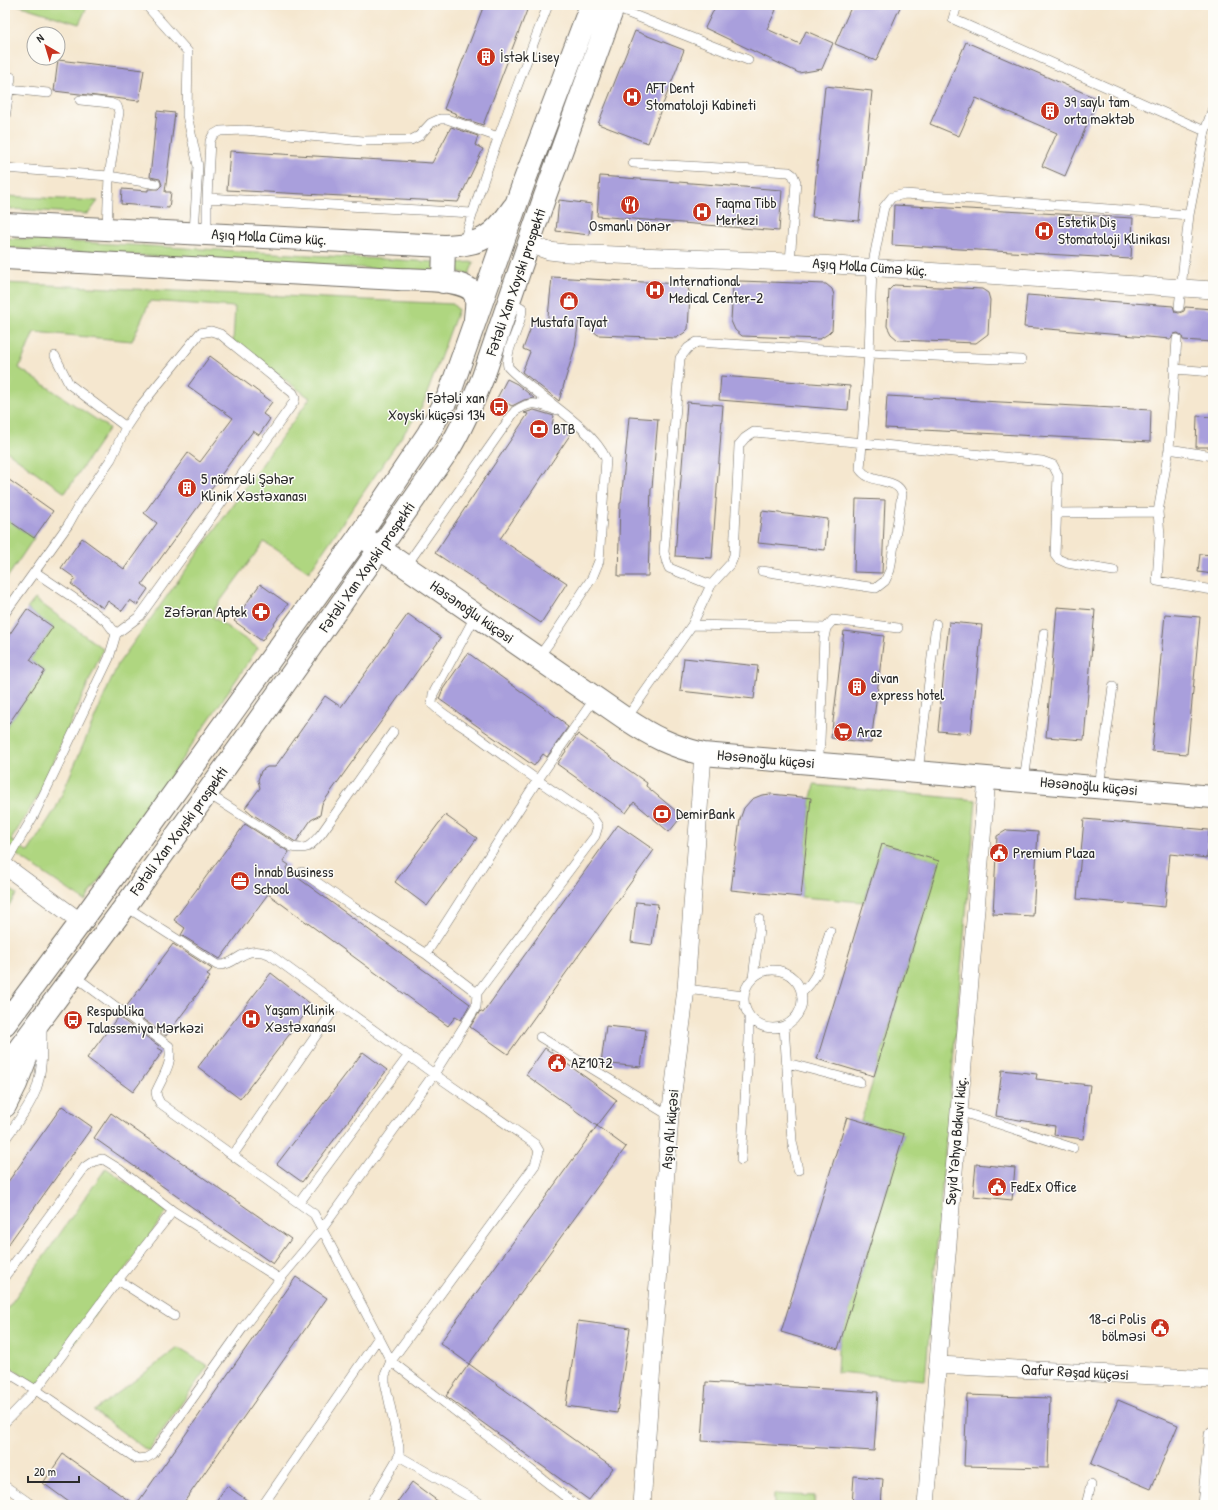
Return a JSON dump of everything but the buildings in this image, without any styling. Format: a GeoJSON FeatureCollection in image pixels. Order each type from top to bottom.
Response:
{"type":"FeatureCollection","features":[{"type":"Feature","properties":{"kind":"main road","name":"Fətəli Xan Xoyski prospekti"},"geometry":{"type":"LineString","coordinates":[[5,1024],[81,922],[360,535],[424,441],[439,415],[449,395],[516,204],[591,5]]}},
{"type":"Feature","properties":{"kind":"main road","name":"Fətəli Xan Xoyski prospekti"},"geometry":{"type":"LineString","coordinates":[[5,1068],[207,793],[449,449],[460,430],[474,402],[528,244],[613,6]]}},
{"type":"Feature","properties":{"kind":"main road","name":"Aşıq Molla Cümə küç."},"geometry":{"type":"LineString","coordinates":[[5,224],[453,246],[483,239],[493,232],[505,220],[516,204]]}},
{"type":"Feature","properties":{"kind":"main road"},"geometry":{"type":"LineString","coordinates":[[442,282],[453,246]]}},
{"type":"Feature","properties":{"kind":"main road"},"geometry":{"type":"LineString","coordinates":[[5,258],[455,283],[471,290],[475,295],[475,320]]}},
{"type":"Feature","properties":{"kind":"main road","name":"Həsənoğlu küçəsi"},"geometry":{"type":"LineString","coordinates":[[360,535],[626,719],[664,742],[703,754],[1213,797]]}},
{"type":"Feature","properties":{"kind":"main road"},"geometry":{"type":"LineString","coordinates":[[5,1106],[24,1066],[43,1016]]}},
{"type":"Feature","properties":{"kind":"street","name":"Aşıq Molla Cümə küç."},"geometry":{"type":"LineString","coordinates":[[528,244],[549,251],[566,253],[790,262],[1213,290]]}},
{"type":"Feature","properties":{"kind":"street","name":"Aşıq Alı küçəsi"},"geometry":{"type":"LineString","coordinates":[[642,1505],[670,1116],[686,989],[703,754]]}},
{"type":"Feature","properties":{"kind":"street","name":"Seyid Yəhya Bakuvi küç."},"geometry":{"type":"LineString","coordinates":[[926,1505],[987,778]]}},
{"type":"Feature","properties":{"kind":"street"},"geometry":{"type":"LineString","coordinates":[[5,865],[81,922]]}},
{"type":"Feature","properties":{"kind":"street","name":"Qafur Rəşad küçəsi"},"geometry":{"type":"LineString","coordinates":[[938,1365],[1213,1379]]}},
{"type":"Feature","properties":{"kind":"street"},"geometry":{"type":"LineString","coordinates":[[1206,1505],[1213,1435]]}},
{"type":"Feature","properties":{"kind":"lane"},"geometry":{"type":"LineString","coordinates":[[146,5],[188,52],[187,115],[198,166],[201,234]]}},
{"type":"Feature","properties":{"kind":"lane"},"geometry":{"type":"LineString","coordinates":[[453,246],[472,213],[498,137],[548,5]]}},
{"type":"Feature","properties":{"kind":"lane"},"geometry":{"type":"LineString","coordinates":[[957,5],[953,19],[1205,131]]}},
{"type":"Feature","properties":{"kind":"lane"},"geometry":{"type":"LineString","coordinates":[[613,6],[748,60]]}},
{"type":"Feature","properties":{"kind":"lane"},"geometry":{"type":"LineString","coordinates":[[5,118],[11,77]]}},
{"type":"Feature","properties":{"kind":"lane"},"geometry":{"type":"LineString","coordinates":[[9,89],[48,93]]}},
{"type":"Feature","properties":{"kind":"lane"},"geometry":{"type":"LineString","coordinates":[[80,100],[110,103],[117,106],[119,112],[110,176],[107,229]]}},
{"type":"Feature","properties":{"kind":"lane"},"geometry":{"type":"LineString","coordinates":[[1179,307],[1189,215],[1205,131],[1213,108]]}},
{"type":"Feature","properties":{"kind":"lane"},"geometry":{"type":"LineString","coordinates":[[201,234],[207,198],[210,141],[213,135],[220,131],[244,130],[363,141],[411,140],[419,136],[431,123],[440,118],[447,119],[498,137]]}},
{"type":"Feature","properties":{"kind":"lane"},"geometry":{"type":"LineString","coordinates":[[633,163],[788,172],[793,175],[796,182],[790,262]]}},
{"type":"Feature","properties":{"kind":"lane"},"geometry":{"type":"LineString","coordinates":[[5,168],[110,176],[156,184]]}},
{"type":"Feature","properties":{"kind":"lane"},"geometry":{"type":"LineString","coordinates":[[762,571],[876,588],[885,581],[890,570],[902,494],[900,488],[896,485],[870,478],[863,474],[860,469],[869,353],[872,268],[884,207],[892,197],[905,194],[1189,215]]}},
{"type":"Feature","properties":{"kind":"lane"},"geometry":{"type":"LineString","coordinates":[[207,198],[472,213]]}},
{"type":"Feature","properties":{"kind":"lane"},"geometry":{"type":"LineString","coordinates":[[509,301],[522,308],[522,313],[507,360],[508,367],[587,434],[602,450],[606,459],[599,561],[592,578],[552,640],[538,658]]}},
{"type":"Feature","properties":{"kind":"lane"},"geometry":{"type":"LineString","coordinates":[[5,612],[68,526],[78,507],[111,459],[126,427],[138,409],[200,333],[211,332],[220,334],[296,397],[294,402],[140,616],[116,634],[109,658],[34,815],[5,865]]}},
{"type":"Feature","properties":{"kind":"lane"},"geometry":{"type":"LineString","coordinates":[[1177,339],[1169,449],[1158,512],[1160,535],[1157,581],[1213,590]]}},
{"type":"Feature","properties":{"kind":"lane"},"geometry":{"type":"LineString","coordinates":[[711,586],[669,568],[664,552],[680,358],[688,348],[697,342],[869,353],[1020,360]]}},
{"type":"Feature","properties":{"kind":"lane"},"geometry":{"type":"LineString","coordinates":[[55,356],[69,384],[126,427]]}},
{"type":"Feature","properties":{"kind":"lane"},"geometry":{"type":"LineString","coordinates":[[1174,369],[1213,372]]}},
{"type":"Feature","properties":{"kind":"lane"},"geometry":{"type":"LineString","coordinates":[[406,566],[515,412],[526,405],[536,403],[560,411]]}},
{"type":"Feature","properties":{"kind":"lane"},"geometry":{"type":"LineString","coordinates":[[626,719],[692,625],[711,586],[731,563],[734,555],[739,445],[745,438],[754,432],[1042,461],[1053,465],[1058,475],[1055,555],[1058,559],[1067,563],[1114,572]]}},
{"type":"Feature","properties":{"kind":"lane"},"geometry":{"type":"LineString","coordinates":[[1169,449],[1213,456]]}},
{"type":"Feature","properties":{"kind":"lane"},"geometry":{"type":"LineString","coordinates":[[1056,513],[1158,512]]}},
{"type":"Feature","properties":{"kind":"lane"},"geometry":{"type":"LineString","coordinates":[[35,572],[107,622],[116,634]]}},
{"type":"Feature","properties":{"kind":"lane"},"geometry":{"type":"LineString","coordinates":[[5,1371],[36,1390],[137,1459],[146,1458],[153,1454],[234,1341],[280,1279],[322,1228],[434,1074],[476,1007],[477,993],[595,836],[598,826],[592,817],[537,781],[468,730],[441,713],[432,704],[433,694],[476,615]]}},
{"type":"Feature","properties":{"kind":"lane"},"geometry":{"type":"LineString","coordinates":[[818,764],[824,638],[826,628],[833,620],[898,628]]}},
{"type":"Feature","properties":{"kind":"lane"},"geometry":{"type":"LineString","coordinates":[[918,772],[936,624]]}},
{"type":"Feature","properties":{"kind":"lane"},"geometry":{"type":"LineString","coordinates":[[692,625],[826,628]]}},
{"type":"Feature","properties":{"kind":"lane"},"geometry":{"type":"LineString","coordinates":[[1024,780],[1044,633]]}},
{"type":"Feature","properties":{"kind":"lane"},"geometry":{"type":"LineString","coordinates":[[1099,787],[1113,687]]}},
{"type":"Feature","properties":{"kind":"lane"},"geometry":{"type":"LineString","coordinates":[[426,954],[537,781],[595,697]]}},
{"type":"Feature","properties":{"kind":"lane"},"geometry":{"type":"LineString","coordinates":[[207,793],[292,847],[302,849],[311,844],[321,834],[393,732]]}},
{"type":"Feature","properties":{"kind":"lane"},"geometry":{"type":"LineString","coordinates":[[302,872],[426,954],[477,993]]}},
{"type":"Feature","properties":{"kind":"lane"},"geometry":{"type":"LineString","coordinates":[[125,906],[217,965],[224,965],[248,952],[259,951],[268,954],[534,1144],[539,1151],[535,1165],[391,1361],[385,1376],[385,1382],[399,1447],[399,1456],[370,1505]]}},
{"type":"Feature","properties":{"kind":"lane"},"geometry":{"type":"LineString","coordinates":[[753,978],[759,919]]}},
{"type":"Feature","properties":{"kind":"lane"},"geometry":{"type":"LineString","coordinates":[[801,993],[810,986],[818,972],[830,931]]}},
{"type":"Feature","properties":{"kind":"lane"},"geometry":{"type":"LineString","coordinates":[[771,970],[790,976],[797,983],[801,993],[802,1003],[799,1012],[793,1020],[784,1026],[775,1028],[765,1027],[756,1023],[749,1015],[745,1006],[744,996],[747,986],[753,978],[771,970]]}},
{"type":"Feature","properties":{"kind":"lane"},"geometry":{"type":"LineString","coordinates":[[73,975],[169,1046],[171,1052],[170,1060],[156,1092],[160,1103],[314,1214],[391,1361],[576,1505]]}},
{"type":"Feature","properties":{"kind":"lane"},"geometry":{"type":"LineString","coordinates":[[686,989],[744,996]]}},
{"type":"Feature","properties":{"kind":"lane"},"geometry":{"type":"LineString","coordinates":[[233,1155],[338,1004]]}},
{"type":"Feature","properties":{"kind":"lane"},"geometry":{"type":"LineString","coordinates":[[741,1160],[749,1040],[749,1015]]}},
{"type":"Feature","properties":{"kind":"lane"},"geometry":{"type":"LineString","coordinates":[[5,1139],[26,1110],[36,1090],[40,1074],[43,1016]]}},
{"type":"Feature","properties":{"kind":"lane"},"geometry":{"type":"LineString","coordinates":[[784,1026],[792,1141],[798,1170]]}},
{"type":"Feature","properties":{"kind":"lane"},"geometry":{"type":"LineString","coordinates":[[540,1037],[670,1116]]}},
{"type":"Feature","properties":{"kind":"lane"},"geometry":{"type":"LineString","coordinates":[[299,1203],[409,1055]]}},
{"type":"Feature","properties":{"kind":"lane"},"geometry":{"type":"LineString","coordinates":[[787,1063],[860,1082]]}},
{"type":"Feature","properties":{"kind":"lane"},"geometry":{"type":"LineString","coordinates":[[959,1111],[1073,1148]]}},
{"type":"Feature","properties":{"kind":"lane"},"geometry":{"type":"LineString","coordinates":[[5,1276],[85,1167],[94,1161],[103,1159],[119,1169],[173,1211],[280,1279]]}},
{"type":"Feature","properties":{"kind":"lane"},"geometry":{"type":"LineString","coordinates":[[5,1422],[36,1390],[118,1280],[173,1211]]}},
{"type":"Feature","properties":{"kind":"lane"},"geometry":{"type":"LineString","coordinates":[[118,1280],[174,1316]]}},
{"type":"Feature","properties":{"kind":"lane"},"geometry":{"type":"LineString","coordinates":[[263,1505],[379,1337]]}},
{"type":"Feature","properties":{"kind":"lane"},"geometry":{"type":"LineString","coordinates":[[399,1456],[483,1505]]}},
{"type":"Feature","properties":{"kind":"lane"},"geometry":{"type":"LineString","coordinates":[[1086,1505],[1091,1485]]}},
{"type":"Feature","properties":{"kind":"lane"},"geometry":{"type":"LineString","coordinates":[[5,1486],[32,1505]]}},
{"type":"Feature","properties":{"kind":"green space"},"geometry":{"type":"Polygon","coordinates":[[[18,5],[88,5],[79,24],[18,5]]]}},
{"type":"Feature","properties":{"kind":"green space"},"geometry":{"type":"Polygon","coordinates":[[[6,196],[98,201],[88,214],[11,209],[6,196]]]}},
{"type":"Feature","properties":{"kind":"green space"},"geometry":{"type":"Polygon","coordinates":[[[5,238],[435,262],[434,272],[5,248],[5,238]]]}},
{"type":"Feature","properties":{"kind":"green space"},"geometry":{"type":"Polygon","coordinates":[[[474,262],[469,274],[450,270],[451,263],[474,262]]]}},
{"type":"Feature","properties":{"kind":"green space"},"geometry":{"type":"Polygon","coordinates":[[[5,283],[453,304],[458,310],[422,407],[309,572],[264,542],[210,615],[258,648],[85,901],[5,847],[5,729],[45,671],[30,660],[53,627],[27,609],[35,599],[103,649],[40,793],[11,840],[28,852],[56,808],[118,664],[310,398],[233,342],[235,307],[150,301],[132,341],[34,332],[19,368],[109,428],[65,493],[5,450],[5,283]]]}},
{"type":"Feature","properties":{"kind":"green space"},"geometry":{"type":"Polygon","coordinates":[[[5,518],[34,538],[5,581],[5,518]]]}},
{"type":"Feature","properties":{"kind":"green space"},"geometry":{"type":"Polygon","coordinates":[[[814,785],[976,800],[925,1380],[837,1372],[838,1349],[904,1134],[861,1121],[939,861],[882,844],[864,902],[801,897],[811,798],[814,785]]]}},
{"type":"Feature","properties":{"kind":"green space"},"geometry":{"type":"Polygon","coordinates":[[[5,886],[17,894],[5,911],[5,886]]]}},
{"type":"Feature","properties":{"kind":"green space"},"geometry":{"type":"Polygon","coordinates":[[[106,1168],[167,1211],[42,1389],[5,1364],[5,1312],[106,1168]]]}},
{"type":"Feature","properties":{"kind":"green space"},"geometry":{"type":"Polygon","coordinates":[[[178,1348],[208,1366],[148,1451],[94,1411],[178,1348]]]}},
{"type":"Feature","properties":{"kind":"green space"},"geometry":{"type":"Polygon","coordinates":[[[774,1494],[815,1496],[814,1505],[774,1505],[774,1494]]]}},
{"type":"Feature","properties":{"kind":"place","name":"İstək Lisey"},"geometry":{"type":"Point","coordinates":[486,57]}},
{"type":"Feature","properties":{"kind":"place","name":"AFT Dent Stomatoloji Kabineti"},"geometry":{"type":"Point","coordinates":[632,97]}},
{"type":"Feature","properties":{"kind":"place","name":"39 saylı tam orta məktəb"},"geometry":{"type":"Point","coordinates":[1050,111]}},
{"type":"Feature","properties":{"kind":"place","name":"Osmanlı Dönər"},"geometry":{"type":"Point","coordinates":[630,205]}},
{"type":"Feature","properties":{"kind":"place","name":"Faqma Tibb Merkezi"},"geometry":{"type":"Point","coordinates":[702,212]}},
{"type":"Feature","properties":{"kind":"place","name":"Estetik Diş Stomatoloji Klinikası"},"geometry":{"type":"Point","coordinates":[1044,231]}},
{"type":"Feature","properties":{"kind":"place","name":"International Medical Center-2"},"geometry":{"type":"Point","coordinates":[655,290]}},
{"type":"Feature","properties":{"kind":"place","name":"Mustafa Tayat"},"geometry":{"type":"Point","coordinates":[569,301]}},
{"type":"Feature","properties":{"kind":"place","name":"Fətəli xan Xoyski küçəsi 134"},"geometry":{"type":"Point","coordinates":[499,407]}},
{"type":"Feature","properties":{"kind":"place","name":"BTB"},"geometry":{"type":"Point","coordinates":[539,429]}},
{"type":"Feature","properties":{"kind":"place","name":"5 nömrəli Şəhər Klinik Xəstəxanası"},"geometry":{"type":"Point","coordinates":[187,488]}},
{"type":"Feature","properties":{"kind":"place","name":"Zəfəran Aptek"},"geometry":{"type":"Point","coordinates":[261,612]}},
{"type":"Feature","properties":{"kind":"place","name":"divan express hotel"},"geometry":{"type":"Point","coordinates":[857,687]}},
{"type":"Feature","properties":{"kind":"place","name":"Araz"},"geometry":{"type":"Point","coordinates":[843,732]}},
{"type":"Feature","properties":{"kind":"place","name":"DemirBank"},"geometry":{"type":"Point","coordinates":[662,814]}},
{"type":"Feature","properties":{"kind":"place","name":"Premium Plaza"},"geometry":{"type":"Point","coordinates":[999,853]}},
{"type":"Feature","properties":{"kind":"place","name":"İnnab Business School"},"geometry":{"type":"Point","coordinates":[240,881]}},
{"type":"Feature","properties":{"kind":"place","name":"Yaşam Klinik Xəstəxanası"},"geometry":{"type":"Point","coordinates":[251,1019]}},
{"type":"Feature","properties":{"kind":"place","name":"Respublika Talassemiya Mərkəzi"},"geometry":{"type":"Point","coordinates":[73,1020]}},
{"type":"Feature","properties":{"kind":"place","name":"AZ1072"},"geometry":{"type":"Point","coordinates":[557,1063]}},
{"type":"Feature","properties":{"kind":"place","name":"FedEx Office"},"geometry":{"type":"Point","coordinates":[997,1187]}},
{"type":"Feature","properties":{"kind":"place","name":"18-ci Polis bölməsi"},"geometry":{"type":"Point","coordinates":[1160,1328]}}]}
